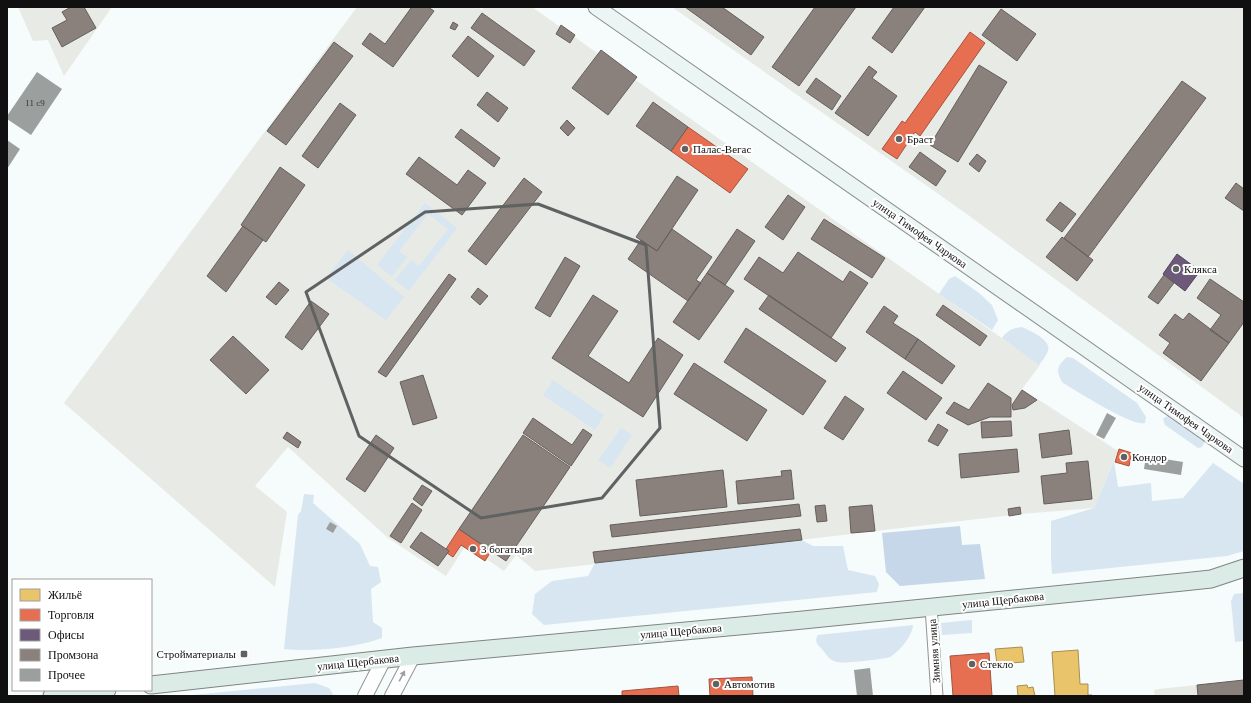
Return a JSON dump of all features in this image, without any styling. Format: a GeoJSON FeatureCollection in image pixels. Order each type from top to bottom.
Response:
{"type":"FeatureCollection","features":[{"type":"Feature","properties":{"kind":"main road","name":"улица Тимофея Чаркова"},"geometry":{"type":"LineString","coordinates":[[596,7],[1244,459]]}},
{"type":"Feature","properties":{"kind":"main road"},"geometry":{"type":"LineString","coordinates":[[1211,579],[1244,568]]}},
{"type":"Feature","properties":{"kind":"main road"},"geometry":{"type":"LineString","coordinates":[[1211,579],[1244,580]]}},
{"type":"Feature","properties":{"kind":"main road","name":"улица Щербакова"},"geometry":{"type":"LineString","coordinates":[[152,685],[413,656],[786,622],[1211,579]]}},
{"type":"Feature","properties":{"kind":"main road"},"geometry":{"type":"LineString","coordinates":[[52,696],[98,691]]}},
{"type":"Feature","properties":{"kind":"street","name":"Зимняя улица"},"geometry":{"type":"LineString","coordinates":[[931,607],[937,696]]}},
{"type":"Feature","properties":{"kind":"street"},"geometry":{"type":"LineString","coordinates":[[392,696],[413,656]]}},
{"type":"Feature","properties":{"kind":"street"},"geometry":{"type":"LineString","coordinates":[[365,696],[384,659]]}},
{"type":"Feature","properties":{"kind":"highlighted area"},"geometry":{"type":"Polygon","coordinates":[[[538,204],[646,245],[660,428],[602,498],[481,518],[359,436],[306,292],[425,212],[538,204]]]}},
{"type":"Feature","properties":{"kind":"shaded area"},"geometry":{"type":"Polygon","coordinates":[[[18,7],[112,7],[64,76],[48,40],[33,41],[18,7]]]}},
{"type":"Feature","properties":{"kind":"shaded area"},"geometry":{"type":"Polygon","coordinates":[[[357,7],[478,7],[482,10],[484,7],[532,7],[1040,365],[1022,389],[1118,451],[1094,508],[1021,514],[535,571],[516,555],[504,571],[466,545],[446,576],[388,538],[288,447],[255,486],[287,512],[275,587],[64,403],[357,7]]]}},
{"type":"Feature","properties":{"kind":"shaded area"},"geometry":{"type":"Polygon","coordinates":[[[672,7],[1244,7],[1244,418],[964,212],[672,7]]]}},
{"type":"Feature","properties":{"kind":"shaded area"},"geometry":{"type":"Polygon","coordinates":[[[425,203],[457,228],[409,291],[395,280],[411,260],[419,266],[448,229],[428,214],[399,251],[407,257],[392,277],[377,265],[425,203]]]}},
{"type":"Feature","properties":{"kind":"shaded area"},"geometry":{"type":"Polygon","coordinates":[[[348,250],[404,297],[386,320],[326,278],[348,250]]]}},
{"type":"Feature","properties":{"kind":"shaded area"},"geometry":{"type":"Polygon","coordinates":[[[955,276],[979,293],[992,305],[998,320],[992,330],[939,294],[949,279],[955,276]]]}},
{"type":"Feature","properties":{"kind":"shaded area"},"geometry":{"type":"Polygon","coordinates":[[[1022,327],[1040,336],[1047,343],[1048,351],[1039,365],[1002,338],[1011,330],[1022,327]]]}},
{"type":"Feature","properties":{"kind":"shaded area"},"geometry":{"type":"Polygon","coordinates":[[[1067,357],[1073,358],[1137,403],[1146,417],[1145,423],[1138,423],[1129,420],[1063,383],[1058,369],[1067,357]]]}},
{"type":"Feature","properties":{"kind":"shaded area"},"geometry":{"type":"Polygon","coordinates":[[[553,380],[604,415],[595,430],[543,395],[553,380]]]}},
{"type":"Feature","properties":{"kind":"shaded area"},"geometry":{"type":"Polygon","coordinates":[[[1170,416],[1204,440],[1202,447],[1198,448],[1165,425],[1163,419],[1170,416]]]}},
{"type":"Feature","properties":{"kind":"shaded area"},"geometry":{"type":"Polygon","coordinates":[[[621,428],[632,435],[610,468],[598,460],[621,428]]]}},
{"type":"Feature","properties":{"kind":"shaded area"},"geometry":{"type":"Polygon","coordinates":[[[1114,461],[1118,487],[1151,483],[1152,501],[1183,498],[1213,463],[1244,484],[1244,551],[1227,556],[1052,574],[1051,521],[1094,508],[1114,461]]]}},
{"type":"Feature","properties":{"kind":"shaded area"},"geometry":{"type":"Polygon","coordinates":[[[304,494],[314,495],[313,503],[360,544],[370,566],[378,567],[381,582],[371,589],[373,622],[382,628],[382,638],[347,647],[307,650],[284,649],[298,515],[301,511],[304,494]]]}},
{"type":"Feature","properties":{"kind":"shaded area"},"geometry":{"type":"Polygon","coordinates":[[[960,526],[962,545],[980,544],[985,579],[900,586],[886,572],[882,533],[960,526]]]}},
{"type":"Feature","properties":{"kind":"shaded area"},"geometry":{"type":"Polygon","coordinates":[[[802,540],[813,546],[843,546],[848,570],[875,576],[879,584],[877,592],[544,625],[532,614],[535,594],[552,581],[588,576],[595,563],[802,540]]]}},
{"type":"Feature","properties":{"kind":"shaded area"},"geometry":{"type":"Polygon","coordinates":[[[1244,593],[1244,641],[1235,642],[1231,601],[1234,594],[1244,593]]]}},
{"type":"Feature","properties":{"kind":"shaded area"},"geometry":{"type":"Polygon","coordinates":[[[972,620],[972,633],[942,635],[941,623],[972,620]]]}},
{"type":"Feature","properties":{"kind":"shaded area"},"geometry":{"type":"Polygon","coordinates":[[[913,625],[911,634],[894,655],[880,659],[847,662],[835,661],[828,657],[816,642],[818,635],[913,625]]]}},
{"type":"Feature","properties":{"kind":"shaded area"},"geometry":{"type":"Polygon","coordinates":[[[1244,680],[1244,696],[1155,696],[1154,690],[1159,689],[1244,680]]]}},
{"type":"Feature","properties":{"kind":"shaded area"},"geometry":{"type":"Polygon","coordinates":[[[315,683],[329,688],[334,696],[183,696],[315,683]]]}},
{"type":"Feature","properties":{"kind":"building: Жильё"},"geometry":{"type":"Polygon","coordinates":[[[1022,647],[1024,662],[997,664],[995,649],[1022,647]]]}},
{"type":"Feature","properties":{"kind":"building: Жильё"},"geometry":{"type":"Polygon","coordinates":[[[1078,650],[1080,684],[1088,684],[1088,695],[1092,696],[1055,696],[1052,652],[1078,650]]]}},
{"type":"Feature","properties":{"kind":"building: Жильё"},"geometry":{"type":"Polygon","coordinates":[[[1027,685],[1028,688],[1033,687],[1035,696],[1018,696],[1017,686],[1027,685]]]}},
{"type":"Feature","properties":{"kind":"building: Торговля"},"geometry":{"type":"Polygon","coordinates":[[[970,32],[985,43],[920,136],[915,132],[897,159],[882,149],[902,121],[905,123],[970,32]]]}},
{"type":"Feature","properties":{"kind":"building: Торговля"},"geometry":{"type":"Polygon","coordinates":[[[688,127],[748,169],[730,193],[671,151],[688,127]]]}},
{"type":"Feature","properties":{"kind":"building: Торговля","name":"Кондор"},"geometry":{"type":"Polygon","coordinates":[[[1119,449],[1132,453],[1129,466],[1115,462],[1119,449]]]}},
{"type":"Feature","properties":{"kind":"building: Торговля"},"geometry":{"type":"Polygon","coordinates":[[[459,529],[491,551],[485,561],[461,545],[453,557],[447,553],[449,551],[446,549],[459,529]]]}},
{"type":"Feature","properties":{"kind":"building: Торговля"},"geometry":{"type":"Polygon","coordinates":[[[989,653],[992,696],[953,696],[950,656],[989,653]]]}},
{"type":"Feature","properties":{"kind":"building: Торговля"},"geometry":{"type":"Polygon","coordinates":[[[752,677],[753,696],[710,696],[709,679],[752,677]]]}},
{"type":"Feature","properties":{"kind":"building: Торговля"},"geometry":{"type":"Polygon","coordinates":[[[678,686],[679,696],[622,696],[622,691],[678,686]]]}},
{"type":"Feature","properties":{"kind":"building: Офисы"},"geometry":{"type":"Polygon","coordinates":[[[1177,254],[1200,271],[1185,291],[1163,274],[1177,254]]]}},
{"type":"Feature","properties":{"kind":"building: Промзона"},"geometry":{"type":"Polygon","coordinates":[[[71,7],[84,7],[96,28],[62,47],[52,28],[67,20],[62,12],[71,7]]]}},
{"type":"Feature","properties":{"kind":"building: Промзона"},"geometry":{"type":"Polygon","coordinates":[[[409,7],[428,7],[434,11],[393,67],[362,44],[370,33],[385,44],[411,8],[409,7]]]}},
{"type":"Feature","properties":{"kind":"building: Промзона"},"geometry":{"type":"Polygon","coordinates":[[[685,7],[722,7],[764,37],[751,55],[685,7]]]}},
{"type":"Feature","properties":{"kind":"building: Промзона"},"geometry":{"type":"Polygon","coordinates":[[[815,7],[856,7],[799,86],[772,67],[815,7]]]}},
{"type":"Feature","properties":{"kind":"building: Промзона"},"geometry":{"type":"Polygon","coordinates":[[[894,7],[925,7],[892,53],[872,38],[894,7]]]}},
{"type":"Feature","properties":{"kind":"building: Промзона"},"geometry":{"type":"Polygon","coordinates":[[[1001,9],[1036,34],[1017,61],[982,35],[1001,9]]]}},
{"type":"Feature","properties":{"kind":"building: Промзона"},"geometry":{"type":"Polygon","coordinates":[[[482,13],[535,51],[524,66],[471,28],[482,13]]]}},
{"type":"Feature","properties":{"kind":"building: Промзона"},"geometry":{"type":"Polygon","coordinates":[[[453,22],[458,25],[455,30],[450,28],[453,22]]]}},
{"type":"Feature","properties":{"kind":"building: Промзона"},"geometry":{"type":"Polygon","coordinates":[[[561,25],[575,35],[570,43],[556,34],[561,25]]]}},
{"type":"Feature","properties":{"kind":"building: Промзона"},"geometry":{"type":"Polygon","coordinates":[[[468,36],[494,56],[478,77],[452,56],[468,36]]]}},
{"type":"Feature","properties":{"kind":"building: Промзона"},"geometry":{"type":"Polygon","coordinates":[[[334,42],[353,56],[286,145],[267,131],[334,42]]]}},
{"type":"Feature","properties":{"kind":"building: Промзона"},"geometry":{"type":"Polygon","coordinates":[[[601,50],[637,77],[608,115],[572,88],[601,50]]]}},
{"type":"Feature","properties":{"kind":"building: Промзона"},"geometry":{"type":"Polygon","coordinates":[[[979,65],[1007,82],[958,162],[930,145],[979,65]]]}},
{"type":"Feature","properties":{"kind":"building: Промзона"},"geometry":{"type":"Polygon","coordinates":[[[869,66],[877,72],[872,78],[897,96],[868,136],[835,113],[869,66]]]}},
{"type":"Feature","properties":{"kind":"building: Промзона"},"geometry":{"type":"Polygon","coordinates":[[[816,78],[841,96],[832,110],[806,92],[816,78]]]}},
{"type":"Feature","properties":{"kind":"building: Промзона"},"geometry":{"type":"Polygon","coordinates":[[[1182,81],[1206,98],[1088,257],[1064,238],[1182,81]]]}},
{"type":"Feature","properties":{"kind":"building: Промзона"},"geometry":{"type":"Polygon","coordinates":[[[487,92],[508,108],[498,122],[477,105],[487,92]]]}},
{"type":"Feature","properties":{"kind":"building: Промзона"},"geometry":{"type":"Polygon","coordinates":[[[653,102],[688,127],[671,151],[636,126],[653,102]]]}},
{"type":"Feature","properties":{"kind":"building: Промзона"},"geometry":{"type":"Polygon","coordinates":[[[340,103],[356,115],[318,168],[302,156],[340,103]]]}},
{"type":"Feature","properties":{"kind":"building: Промзона"},"geometry":{"type":"Polygon","coordinates":[[[567,120],[575,128],[568,136],[560,128],[567,120]]]}},
{"type":"Feature","properties":{"kind":"building: Промзона"},"geometry":{"type":"Polygon","coordinates":[[[461,129],[500,158],[494,167],[455,137],[461,129]]]}},
{"type":"Feature","properties":{"kind":"building: Промзона"},"geometry":{"type":"Polygon","coordinates":[[[920,152],[946,171],[936,186],[909,167],[920,152]]]}},
{"type":"Feature","properties":{"kind":"building: Промзона"},"geometry":{"type":"Polygon","coordinates":[[[977,154],[986,161],[979,172],[969,164],[977,154]]]}},
{"type":"Feature","properties":{"kind":"building: Промзона"},"geometry":{"type":"Polygon","coordinates":[[[419,157],[457,185],[468,170],[486,183],[462,215],[406,174],[419,157]]]}},
{"type":"Feature","properties":{"kind":"building: Промзона"},"geometry":{"type":"Polygon","coordinates":[[[280,167],[305,185],[266,242],[241,225],[280,167]]]}},
{"type":"Feature","properties":{"kind":"building: Промзона"},"geometry":{"type":"Polygon","coordinates":[[[677,176],[698,190],[657,251],[636,237],[677,176]]]}},
{"type":"Feature","properties":{"kind":"building: Промзона"},"geometry":{"type":"Polygon","coordinates":[[[524,178],[542,192],[486,265],[468,251],[524,178]]]}},
{"type":"Feature","properties":{"kind":"building: Промзона"},"geometry":{"type":"Polygon","coordinates":[[[1236,183],[1244,189],[1244,211],[1225,198],[1236,183]]]}},
{"type":"Feature","properties":{"kind":"building: Промзона"},"geometry":{"type":"Polygon","coordinates":[[[788,195],[805,207],[783,240],[765,227],[788,195]]]}},
{"type":"Feature","properties":{"kind":"building: Промзона"},"geometry":{"type":"Polygon","coordinates":[[[1060,202],[1076,214],[1062,232],[1046,220],[1060,202]]]}},
{"type":"Feature","properties":{"kind":"building: Промзона"},"geometry":{"type":"Polygon","coordinates":[[[824,219],[885,258],[872,278],[811,239],[824,219]]]}},
{"type":"Feature","properties":{"kind":"building: Промзона"},"geometry":{"type":"Polygon","coordinates":[[[243,226],[263,240],[226,292],[207,276],[243,226]]]}},
{"type":"Feature","properties":{"kind":"building: Промзона"},"geometry":{"type":"Polygon","coordinates":[[[672,229],[712,257],[696,280],[701,283],[688,301],[628,259],[641,240],[657,251],[672,229]]]}},
{"type":"Feature","properties":{"kind":"building: Промзона"},"geometry":{"type":"Polygon","coordinates":[[[737,229],[755,241],[725,285],[707,273],[737,229]]]}},
{"type":"Feature","properties":{"kind":"building: Промзона"},"geometry":{"type":"Polygon","coordinates":[[[1062,237],[1093,260],[1077,281],[1046,257],[1062,237]]]}},
{"type":"Feature","properties":{"kind":"building: Промзона"},"geometry":{"type":"Polygon","coordinates":[[[798,252],[843,282],[850,271],[868,283],[831,338],[744,279],[759,257],[783,273],[798,252]]]}},
{"type":"Feature","properties":{"kind":"building: Промзона"},"geometry":{"type":"Polygon","coordinates":[[[565,257],[580,266],[550,317],[535,308],[565,257]]]}},
{"type":"Feature","properties":{"kind":"building: Промзона"},"geometry":{"type":"Polygon","coordinates":[[[707,273],[734,291],[699,340],[673,322],[707,273]]]}},
{"type":"Feature","properties":{"kind":"building: Промзона"},"geometry":{"type":"Polygon","coordinates":[[[449,274],[456,279],[386,377],[378,372],[449,274]]]}},
{"type":"Feature","properties":{"kind":"building: Промзона"},"geometry":{"type":"Polygon","coordinates":[[[1164,275],[1174,283],[1158,304],[1148,297],[1164,275]]]}},
{"type":"Feature","properties":{"kind":"building: Промзона"},"geometry":{"type":"Polygon","coordinates":[[[1210,279],[1244,302],[1244,322],[1229,343],[1210,330],[1221,315],[1197,298],[1210,279]]]}},
{"type":"Feature","properties":{"kind":"building: Промзона"},"geometry":{"type":"Polygon","coordinates":[[[279,282],[289,290],[276,305],[266,297],[279,282]]]}},
{"type":"Feature","properties":{"kind":"building: Промзона"},"geometry":{"type":"Polygon","coordinates":[[[478,288],[488,296],[480,305],[471,297],[478,288]]]}},
{"type":"Feature","properties":{"kind":"building: Промзона"},"geometry":{"type":"Polygon","coordinates":[[[593,295],[618,311],[588,356],[629,383],[658,338],[683,355],[643,417],[552,358],[593,295]]]}},
{"type":"Feature","properties":{"kind":"building: Промзона"},"geometry":{"type":"Polygon","coordinates":[[[769,295],[846,348],[836,362],[759,309],[769,295]]]}},
{"type":"Feature","properties":{"kind":"building: Промзона"},"geometry":{"type":"Polygon","coordinates":[[[311,301],[329,314],[302,350],[285,337],[311,301]]]}},
{"type":"Feature","properties":{"kind":"building: Промзона"},"geometry":{"type":"Polygon","coordinates":[[[943,305],[987,336],[980,346],[936,315],[943,305]]]}},
{"type":"Feature","properties":{"kind":"building: Промзона"},"geometry":{"type":"Polygon","coordinates":[[[884,306],[898,316],[893,323],[918,339],[905,359],[866,332],[884,306]]]}},
{"type":"Feature","properties":{"kind":"building: Промзона"},"geometry":{"type":"Polygon","coordinates":[[[1189,313],[1229,343],[1201,381],[1163,353],[1170,343],[1159,335],[1175,314],[1183,320],[1189,313]]]}},
{"type":"Feature","properties":{"kind":"building: Промзона"},"geometry":{"type":"Polygon","coordinates":[[[746,328],[826,381],[803,415],[724,362],[746,328]]]}},
{"type":"Feature","properties":{"kind":"building: Промзона"},"geometry":{"type":"Polygon","coordinates":[[[233,336],[269,370],[246,394],[210,360],[233,336]]]}},
{"type":"Feature","properties":{"kind":"building: Промзона"},"geometry":{"type":"Polygon","coordinates":[[[918,339],[955,366],[942,384],[905,359],[918,339]]]}},
{"type":"Feature","properties":{"kind":"building: Промзона"},"geometry":{"type":"Polygon","coordinates":[[[694,363],[767,410],[747,441],[674,394],[694,363]]]}},
{"type":"Feature","properties":{"kind":"building: Промзона"},"geometry":{"type":"Polygon","coordinates":[[[903,371],[942,398],[926,420],[887,393],[903,371]]]}},
{"type":"Feature","properties":{"kind":"building: Промзона"},"geometry":{"type":"Polygon","coordinates":[[[423,375],[437,418],[413,425],[400,382],[423,375]]]}},
{"type":"Feature","properties":{"kind":"building: Промзона"},"geometry":{"type":"Polygon","coordinates":[[[988,383],[1011,398],[1011,417],[990,417],[968,425],[946,413],[954,402],[969,410],[988,383]]]}},
{"type":"Feature","properties":{"kind":"building: Промзона"},"geometry":{"type":"Polygon","coordinates":[[[1022,390],[1037,400],[1025,408],[1013,410],[1012,405],[1022,390]]]}},
{"type":"Feature","properties":{"kind":"building: Промзона"},"geometry":{"type":"Polygon","coordinates":[[[845,396],[864,409],[843,440],[824,428],[845,396]]]}},
{"type":"Feature","properties":{"kind":"building: Промзона"},"geometry":{"type":"Polygon","coordinates":[[[533,418],[572,445],[583,429],[592,435],[571,466],[523,433],[533,418]]]}},
{"type":"Feature","properties":{"kind":"building: Промзона"},"geometry":{"type":"Polygon","coordinates":[[[1011,421],[1012,436],[982,438],[981,422],[1011,421]]]}},
{"type":"Feature","properties":{"kind":"building: Промзона"},"geometry":{"type":"Polygon","coordinates":[[[938,424],[948,430],[938,446],[928,441],[938,424]]]}},
{"type":"Feature","properties":{"kind":"building: Промзона"},"geometry":{"type":"Polygon","coordinates":[[[1069,430],[1072,454],[1042,458],[1039,434],[1069,430]]]}},
{"type":"Feature","properties":{"kind":"building: Промзона"},"geometry":{"type":"Polygon","coordinates":[[[287,432],[301,442],[298,448],[283,438],[287,432]]]}},
{"type":"Feature","properties":{"kind":"building: Промзона"},"geometry":{"type":"Polygon","coordinates":[[[376,435],[394,448],[365,492],[346,479],[376,435]]]}},
{"type":"Feature","properties":{"kind":"building: Промзона"},"geometry":{"type":"Polygon","coordinates":[[[523,435],[570,467],[506,561],[459,529],[523,435]]]}},
{"type":"Feature","properties":{"kind":"building: Промзона"},"geometry":{"type":"Polygon","coordinates":[[[1017,449],[1019,472],[961,478],[959,454],[1017,449]]]}},
{"type":"Feature","properties":{"kind":"building: Промзона"},"geometry":{"type":"Polygon","coordinates":[[[1088,461],[1092,499],[1044,504],[1041,476],[1067,473],[1066,463],[1088,461]]]}},
{"type":"Feature","properties":{"kind":"building: Промзона"},"geometry":{"type":"Polygon","coordinates":[[[723,470],[727,507],[640,516],[636,480],[723,470]]]}},
{"type":"Feature","properties":{"kind":"building: Промзона"},"geometry":{"type":"Polygon","coordinates":[[[791,470],[794,499],[738,504],[736,481],[782,476],[781,471],[791,470]]]}},
{"type":"Feature","properties":{"kind":"building: Промзона"},"geometry":{"type":"Polygon","coordinates":[[[422,485],[432,491],[422,506],[413,499],[422,485]]]}},
{"type":"Feature","properties":{"kind":"building: Промзона"},"geometry":{"type":"Polygon","coordinates":[[[412,503],[422,510],[401,543],[390,536],[412,503]]]}},
{"type":"Feature","properties":{"kind":"building: Промзона"},"geometry":{"type":"Polygon","coordinates":[[[799,504],[801,516],[612,537],[610,525],[799,504]]]}},
{"type":"Feature","properties":{"kind":"building: Промзона"},"geometry":{"type":"Polygon","coordinates":[[[825,505],[827,521],[817,522],[815,506],[825,505]]]}},
{"type":"Feature","properties":{"kind":"building: Промзона"},"geometry":{"type":"Polygon","coordinates":[[[872,505],[875,531],[851,533],[849,507],[872,505]]]}},
{"type":"Feature","properties":{"kind":"building: Промзона"},"geometry":{"type":"Polygon","coordinates":[[[1020,507],[1021,514],[1009,516],[1008,509],[1020,507]]]}},
{"type":"Feature","properties":{"kind":"building: Промзона"},"geometry":{"type":"Polygon","coordinates":[[[800,529],[802,540],[595,563],[593,552],[800,529]]]}},
{"type":"Feature","properties":{"kind":"building: Промзона"},"geometry":{"type":"Polygon","coordinates":[[[421,532],[449,551],[438,566],[410,547],[421,532]]]}},
{"type":"Feature","properties":{"kind":"building: Промзона"},"geometry":{"type":"Polygon","coordinates":[[[1244,680],[1244,696],[1198,696],[1197,685],[1244,680]]]}},
{"type":"Feature","properties":{"kind":"building: Прочее"},"geometry":{"type":"Polygon","coordinates":[[[37,72],[62,89],[31,135],[7,119],[7,116],[37,72]]]}},
{"type":"Feature","properties":{"kind":"building: Прочее"},"geometry":{"type":"Polygon","coordinates":[[[7,140],[20,149],[7,169],[7,140]]]}},
{"type":"Feature","properties":{"kind":"building: Прочее"},"geometry":{"type":"Polygon","coordinates":[[[1107,413],[1116,418],[1104,439],[1096,435],[1107,413]]]}},
{"type":"Feature","properties":{"kind":"building: Прочее"},"geometry":{"type":"Polygon","coordinates":[[[1146,456],[1183,462],[1181,475],[1144,469],[1146,456]]]}},
{"type":"Feature","properties":{"kind":"building: Прочее"},"geometry":{"type":"Polygon","coordinates":[[[330,522],[337,526],[333,533],[326,529],[330,522]]]}},
{"type":"Feature","properties":{"kind":"building: Прочее"},"geometry":{"type":"Polygon","coordinates":[[[870,668],[873,696],[857,696],[854,670],[870,668]]]}},
{"type":"Feature","properties":{"kind":"place","name":"Браст"},"geometry":{"type":"Point","coordinates":[899,139]}},
{"type":"Feature","properties":{"kind":"place","name":"Палас-Вегас"},"geometry":{"type":"Point","coordinates":[685,149]}},
{"type":"Feature","properties":{"kind":"place","name":"Клякса"},"geometry":{"type":"Point","coordinates":[1176,269]}},
{"type":"Feature","properties":{"kind":"place","name":"Кондор"},"geometry":{"type":"Point","coordinates":[1124,457]}},
{"type":"Feature","properties":{"kind":"place","name":"3 богатыря"},"geometry":{"type":"Point","coordinates":[473,549]}},
{"type":"Feature","properties":{"kind":"place","name":"Стройматериалы"},"geometry":{"type":"Point","coordinates":[244,654]}},
{"type":"Feature","properties":{"kind":"place","name":"Стекло"},"geometry":{"type":"Point","coordinates":[972,664]}},
{"type":"Feature","properties":{"kind":"place","name":"Автомотив"},"geometry":{"type":"Point","coordinates":[716,684]}}]}
